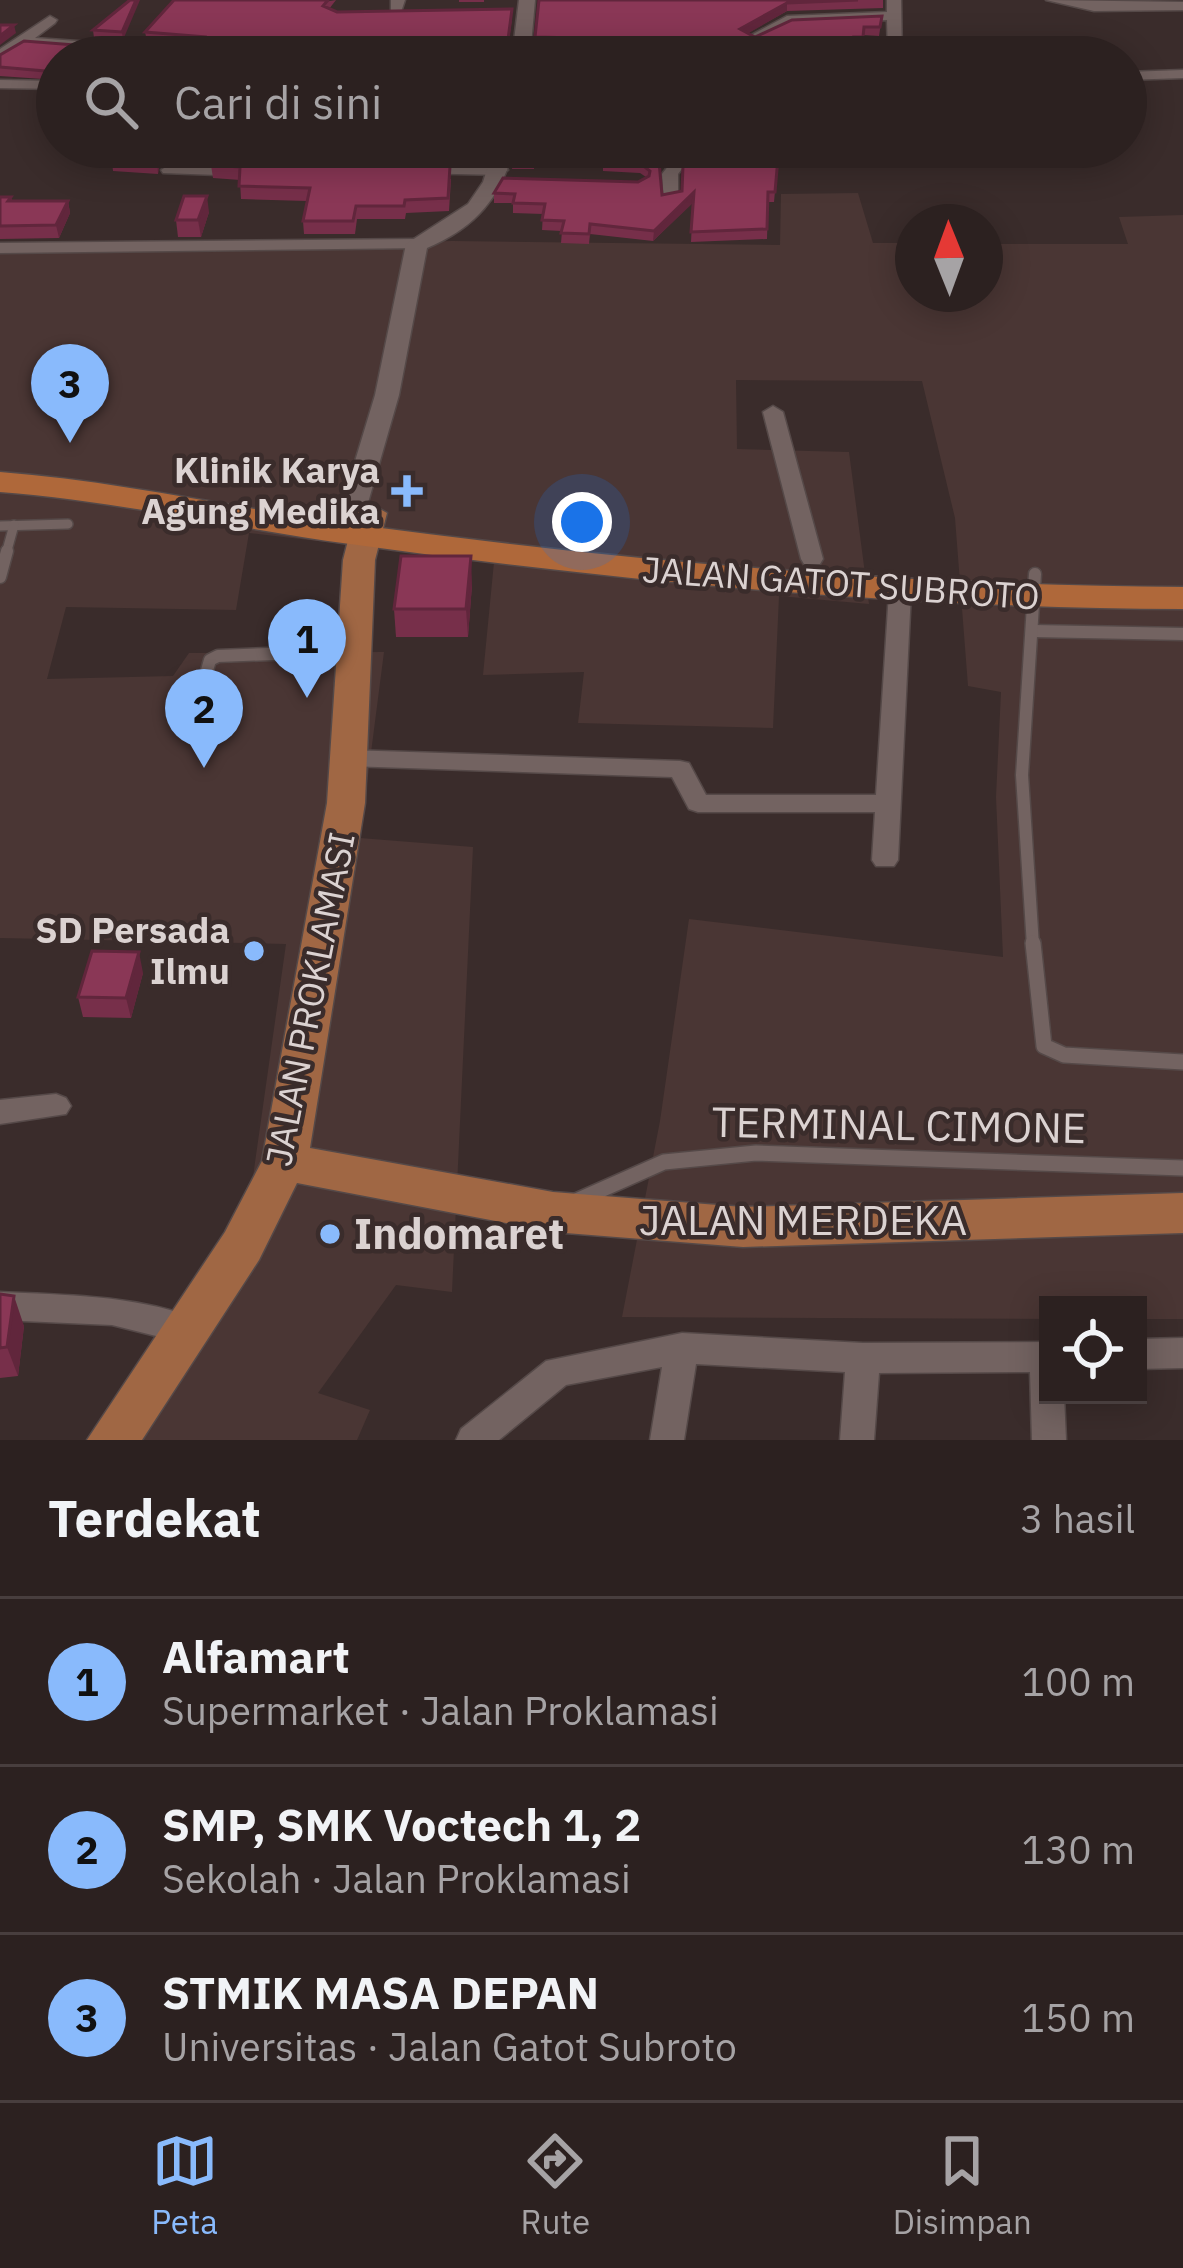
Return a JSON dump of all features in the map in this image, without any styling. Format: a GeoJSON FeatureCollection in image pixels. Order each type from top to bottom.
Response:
{"type":"FeatureCollection","features":[{"type":"Feature","properties":{"kind":"highway","name":"JALAN GATOT SUBROTO"},"geometry":{"type":"LineString","coordinates":[[0,463],[584,563],[1034,602],[1183,598]]}},
{"type":"Feature","properties":{"kind":"highway","name":"JALAN GATOT SUBROTO"},"geometry":{"type":"LineString","coordinates":[[0,482],[359,523],[580,536],[812,559]]}},
{"type":"Feature","properties":{"kind":"highway"},"geometry":{"type":"LineString","coordinates":[[812,559],[895,569],[1034,602],[1183,578]]}},
{"type":"Feature","properties":{"kind":"main road","name":"JALAN PROKLAMASI"},"geometry":{"type":"LineString","coordinates":[[113,1440],[242,1246],[285,1162],[346,803],[359,523]]}},
{"type":"Feature","properties":{"kind":"main road","name":"JALAN MERDEKA"},"geometry":{"type":"LineString","coordinates":[[285,1162],[553,1212],[743,1227],[1183,1213]]}},
{"type":"Feature","properties":{"kind":"street"},"geometry":{"type":"LineString","coordinates":[[1053,0],[1094,7],[1183,6]]}},
{"type":"Feature","properties":{"kind":"street"},"geometry":{"type":"LineString","coordinates":[[371,12],[401,7]]}},
{"type":"Feature","properties":{"kind":"street"},"geometry":{"type":"LineString","coordinates":[[758,36],[788,20],[893,8]]}},
{"type":"Feature","properties":{"kind":"street"},"geometry":{"type":"LineString","coordinates":[[0,56],[50,20]]}},
{"type":"Feature","properties":{"kind":"street"},"geometry":{"type":"LineString","coordinates":[[0,31],[36,38]]}},
{"type":"Feature","properties":{"kind":"street"},"geometry":{"type":"LineString","coordinates":[[174,36],[178,32]]}},
{"type":"Feature","properties":{"kind":"street"},"geometry":{"type":"LineString","coordinates":[[1147,75],[1183,74]]}},
{"type":"Feature","properties":{"kind":"street"},"geometry":{"type":"LineString","coordinates":[[0,84],[36,85]]}},
{"type":"Feature","properties":{"kind":"street"},"geometry":{"type":"LineString","coordinates":[[400,170],[504,168]]}},
{"type":"Feature","properties":{"kind":"street"},"geometry":{"type":"LineString","coordinates":[[0,248],[417,244],[453,231],[477,208],[504,168]]}},
{"type":"Feature","properties":{"kind":"street"},"geometry":{"type":"LineString","coordinates":[[670,198],[670,174],[675,168]]}},
{"type":"Feature","properties":{"kind":"street"},"geometry":{"type":"LineString","coordinates":[[169,170],[258,172]]}},
{"type":"Feature","properties":{"kind":"street"},"geometry":{"type":"LineString","coordinates":[[359,523],[417,244]]}},
{"type":"Feature","properties":{"kind":"street"},"geometry":{"type":"LineString","coordinates":[[773,412],[812,559]]}},
{"type":"Feature","properties":{"kind":"street"},"geometry":{"type":"LineString","coordinates":[[885,860],[899,592]]}},
{"type":"Feature","properties":{"kind":"street"},"geometry":{"type":"LineString","coordinates":[[349,758],[680,769],[698,803],[889,804]]}},
{"type":"Feature","properties":{"kind":"street"},"geometry":{"type":"LineString","coordinates":[[0,1112],[56,1106]]}},
{"type":"Feature","properties":{"kind":"street"},"geometry":{"type":"LineString","coordinates":[[0,1306],[112,1311],[184,1328]]}},
{"type":"Feature","properties":{"kind":"street"},"geometry":{"type":"LineString","coordinates":[[667,1440],[682,1348]]}},
{"type":"Feature","properties":{"kind":"street"},"geometry":{"type":"LineString","coordinates":[[473,1440],[558,1372],[682,1348],[862,1358],[1039,1357]]}},
{"type":"Feature","properties":{"kind":"street"},"geometry":{"type":"LineString","coordinates":[[1147,1354],[1183,1353]]}},
{"type":"Feature","properties":{"kind":"street"},"geometry":{"type":"LineString","coordinates":[[857,1440],[862,1358]]}},
{"type":"Feature","properties":{"kind":"street"},"geometry":{"type":"LineString","coordinates":[[1048,1404],[1049,1440]]}},
{"type":"Feature","properties":{"kind":"lane"},"geometry":{"type":"LineString","coordinates":[[0,577],[7,525],[68,524]]}},
{"type":"Feature","properties":{"kind":"lane"},"geometry":{"type":"LineString","coordinates":[[1183,634],[1034,602],[1022,775],[1039,1031],[1044,1046],[1064,1055],[1183,1062]]}},
{"type":"Feature","properties":{"kind":"lane"},"geometry":{"type":"LineString","coordinates":[[206,674],[208,662],[218,656],[354,650]]}},
{"type":"Feature","properties":{"kind":"lane","name":"TERMINAL CIMONE"},"geometry":{"type":"LineString","coordinates":[[553,1212],[664,1162],[756,1153],[1183,1168]]}},
{"type":"Feature","properties":{"kind":"shaded area"},"geometry":{"type":"Polygon","coordinates":[[[858,193],[873,243],[895,243],[895,312],[1003,312],[1003,244],[1128,244],[1119,217],[1183,215],[1183,1319],[1147,1319],[1147,1296],[1039,1296],[1039,1319],[622,1317],[660,1121],[689,919],[1003,957],[996,797],[1001,692],[968,686],[955,518],[922,381],[736,380],[737,449],[849,452],[869,604],[779,596],[773,728],[578,723],[584,672],[483,675],[494,562],[249,533],[236,610],[66,607],[47,679],[173,676],[189,653],[384,652],[360,838],[473,847],[452,1292],[396,1285],[318,1393],[370,1410],[357,1440],[103,1440],[246,1226],[286,944],[0,938],[0,252],[452,241],[780,245],[781,194],[858,193]]]}},
{"type":"Feature","properties":{"kind":"building"},"geometry":{"type":"Polygon","coordinates":[[[136,0],[122,32],[93,30],[136,0]]]}},
{"type":"Feature","properties":{"kind":"building"},"geometry":{"type":"Polygon","coordinates":[[[174,0],[328,0],[323,6],[337,12],[512,9],[508,36],[145,32],[174,0]]]}},
{"type":"Feature","properties":{"kind":"building"},"geometry":{"type":"Polygon","coordinates":[[[539,0],[858,0],[787,3],[740,29],[753,36],[535,36],[539,0]]]}},
{"type":"Feature","properties":{"kind":"building"},"geometry":{"type":"Polygon","coordinates":[[[882,16],[880,27],[864,27],[863,36],[757,36],[792,20],[882,16]]]}},
{"type":"Feature","properties":{"kind":"building"},"geometry":{"type":"Polygon","coordinates":[[[24,41],[36,42],[36,70],[0,67],[0,55],[24,41]]]}},
{"type":"Feature","properties":{"kind":"building"},"geometry":{"type":"Polygon","coordinates":[[[240,168],[450,168],[448,198],[405,200],[404,206],[356,206],[353,221],[303,221],[310,188],[239,186],[240,168]]]}},
{"type":"Feature","properties":{"kind":"building"},"geometry":{"type":"Polygon","coordinates":[[[646,168],[660,168],[662,195],[682,191],[683,168],[777,168],[775,192],[768,192],[767,229],[691,232],[694,192],[654,231],[590,224],[589,234],[561,233],[564,221],[542,220],[545,204],[513,203],[515,194],[494,193],[503,178],[638,182],[650,171],[646,168]]]}},
{"type":"Feature","properties":{"kind":"building"},"geometry":{"type":"Polygon","coordinates":[[[184,196],[207,196],[198,220],[176,220],[184,196]]]}},
{"type":"Feature","properties":{"kind":"building"},"geometry":{"type":"Polygon","coordinates":[[[0,197],[68,201],[56,225],[0,226],[0,197]]]}},
{"type":"Feature","properties":{"kind":"building"},"geometry":{"type":"Polygon","coordinates":[[[401,556],[471,556],[466,609],[394,609],[401,556]]]}},
{"type":"Feature","properties":{"kind":"building"},"geometry":{"type":"Polygon","coordinates":[[[92,951],[139,952],[126,998],[78,997],[92,951]]]}},
{"type":"Feature","properties":{"kind":"building"},"geometry":{"type":"Polygon","coordinates":[[[0,1294],[14,1296],[7,1347],[0,1348],[0,1294]]]}},
{"type":"Feature","properties":{"kind":"place","name":"STMIK MASA DEPAN"},"geometry":{"type":"Point","coordinates":[70,443]}},
{"type":"Feature","properties":{"kind":"place","name":"Klinik Karya Agung Medika"},"geometry":{"type":"Point","coordinates":[407,491]}},
{"type":"Feature","properties":{"kind":"place","name":"Alfamart"},"geometry":{"type":"Point","coordinates":[307,698]}},
{"type":"Feature","properties":{"kind":"place","name":"SMP, SMK Voctech 1, 2"},"geometry":{"type":"Point","coordinates":[204,768]}},
{"type":"Feature","properties":{"kind":"place","name":"SD Persada Ilmu"},"geometry":{"type":"Point","coordinates":[254,951]}},
{"type":"Feature","properties":{"kind":"place","name":"Indomaret"},"geometry":{"type":"Point","coordinates":[330,1234]}}]}
